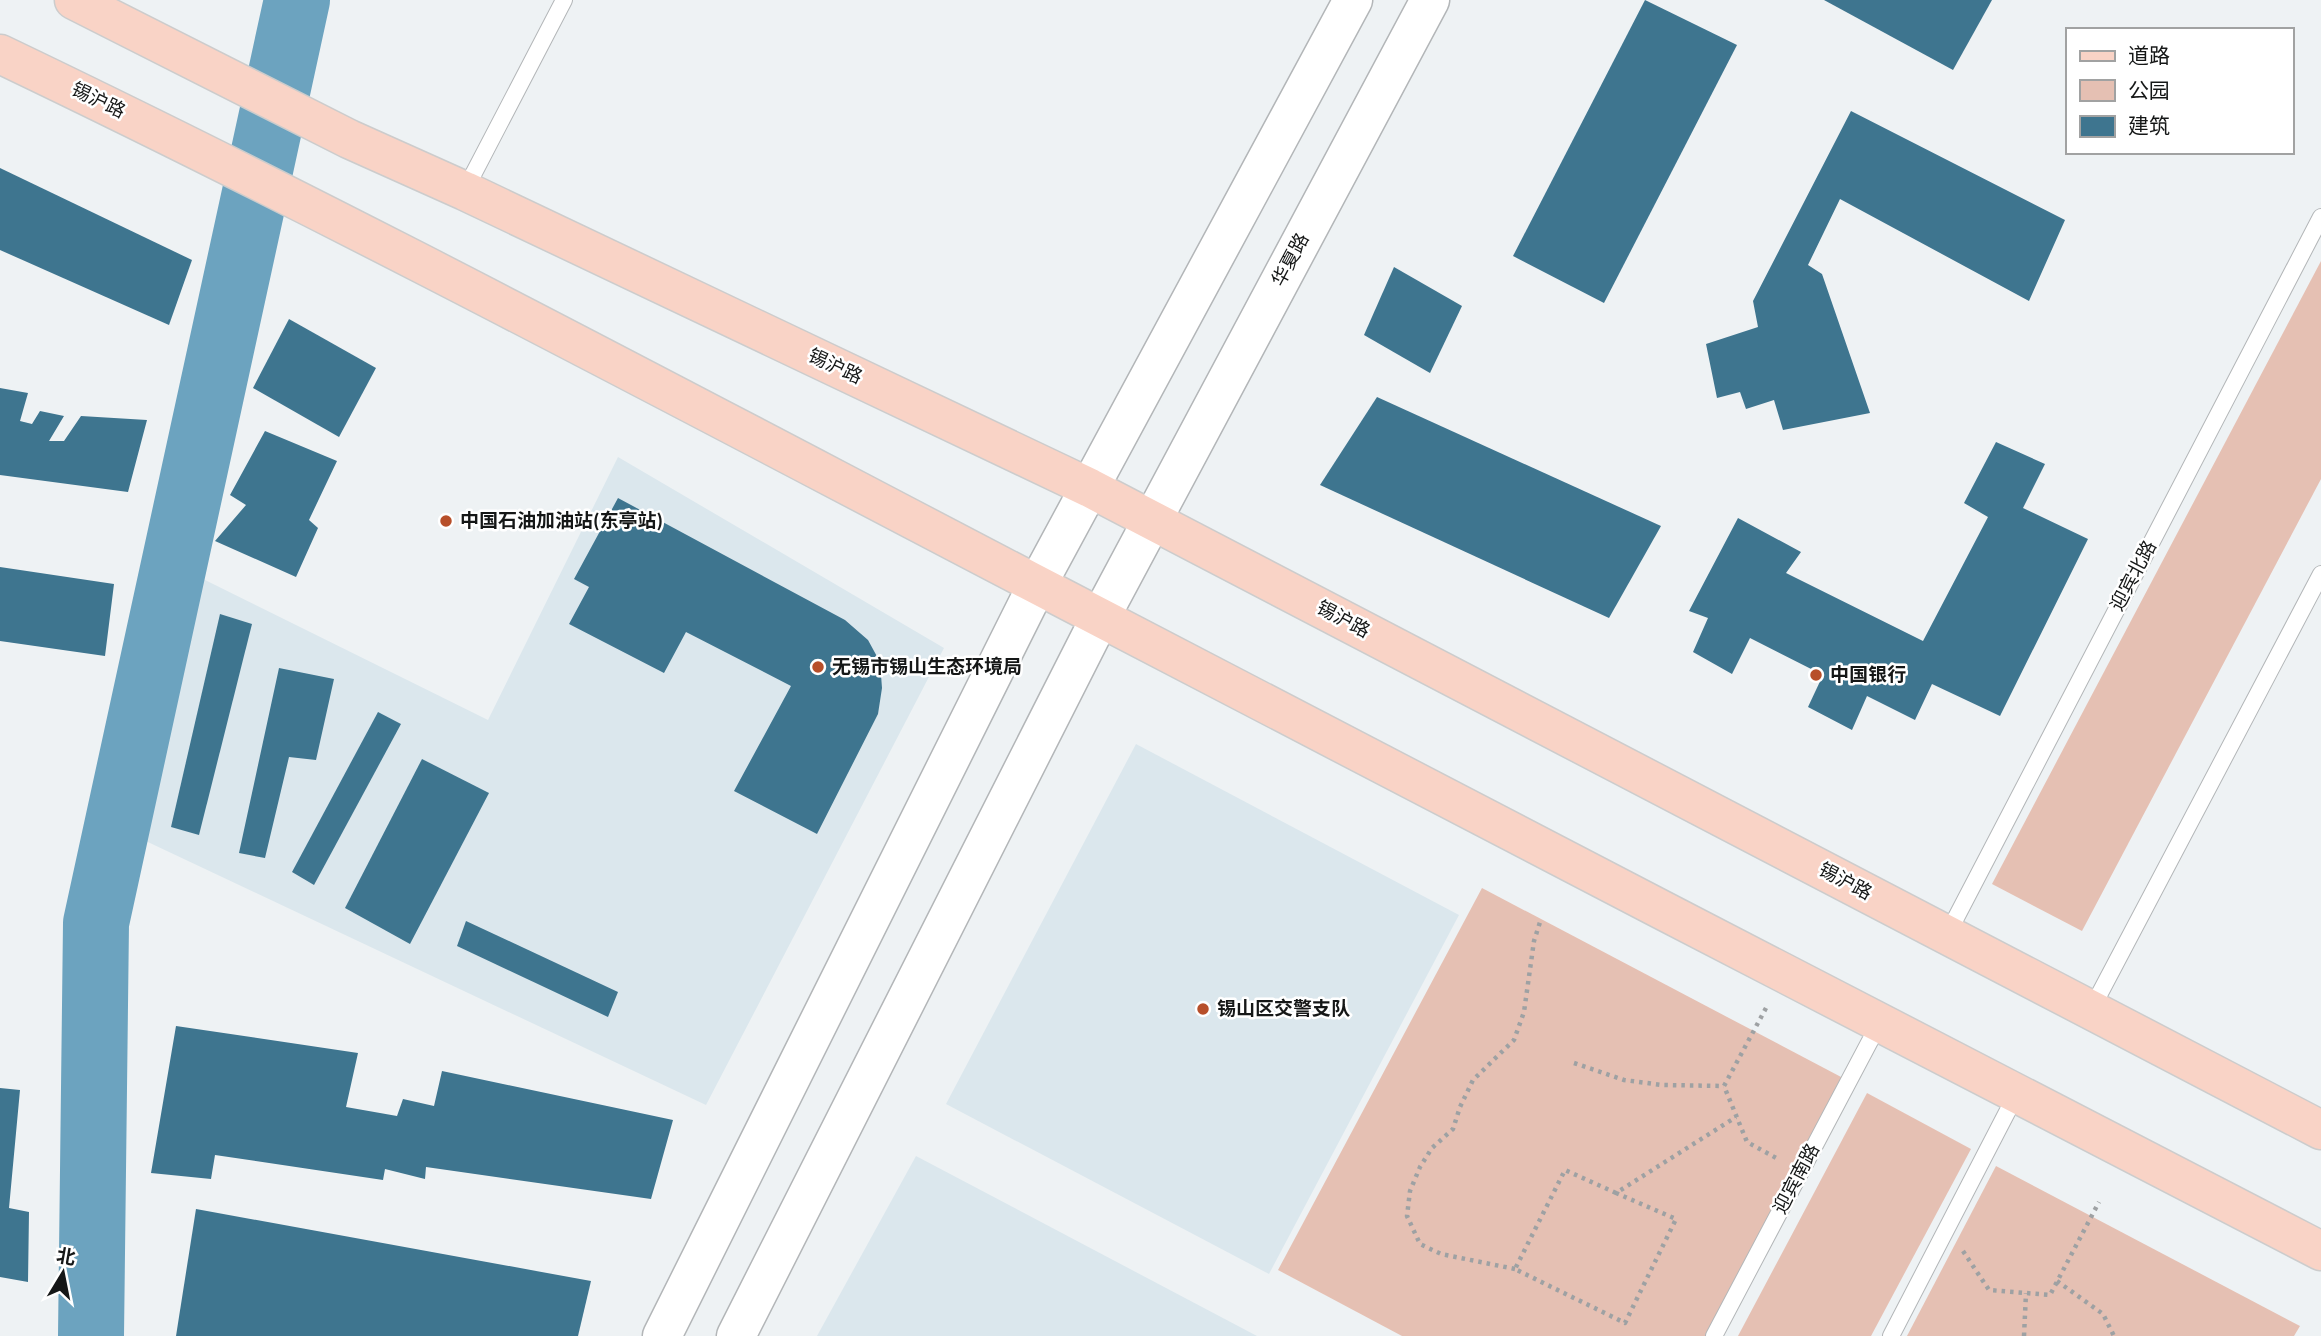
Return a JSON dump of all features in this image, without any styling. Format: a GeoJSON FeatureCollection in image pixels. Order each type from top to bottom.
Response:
{"type":"FeatureCollection","features":[{"type":"Feature","properties":{"kind":"main road","name":"锡沪路"},"geometry":{"type":"LineString","coordinates":[[74,0],[349,139],[465,191],[1090,488],[2321,1130]]}},
{"type":"Feature","properties":{"kind":"main road","name":"锡沪路"},"geometry":{"type":"LineString","coordinates":[[0,54],[324,212],[2321,1251]]}},
{"type":"Feature","properties":{"kind":"street"},"geometry":{"type":"LineString","coordinates":[[662,1336],[1037,585],[1353,0]]}},
{"type":"Feature","properties":{"kind":"street","name":"华夏路"},"geometry":{"type":"LineString","coordinates":[[736,1336],[1100,618],[1430,0]]}},
{"type":"Feature","properties":{"kind":"lane"},"geometry":{"type":"LineString","coordinates":[[465,191],[564,0]]}},
{"type":"Feature","properties":{"kind":"lane","name":"迎宾北路"},"geometry":{"type":"LineString","coordinates":[[1947,935],[2321,217]]}},
{"type":"Feature","properties":{"kind":"lane"},"geometry":{"type":"LineString","coordinates":[[2091,1010],[2321,574]]}},
{"type":"Feature","properties":{"kind":"lane","name":"迎宾南路"},"geometry":{"type":"LineString","coordinates":[[1714,1336],[1880,1022]]}},
{"type":"Feature","properties":{"kind":"lane"},"geometry":{"type":"LineString","coordinates":[[1891,1336],[2017,1093]]}},
{"type":"Feature","properties":{"kind":"path"},"geometry":{"type":"LineString","coordinates":[[1515,1269],[1566,1170],[1676,1220],[1625,1322],[1515,1269],[1441,1254],[1420,1244],[1407,1216],[1410,1191],[1420,1167],[1432,1148],[1453,1129],[1473,1080],[1514,1040],[1524,1012],[1534,941],[1541,919]]}},
{"type":"Feature","properties":{"kind":"path"},"geometry":{"type":"LineString","coordinates":[[1724,1086],[1766,1008]]}},
{"type":"Feature","properties":{"kind":"path"},"geometry":{"type":"LineString","coordinates":[[1574,1063],[1624,1080],[1662,1085],[1724,1086]]}},
{"type":"Feature","properties":{"kind":"path"},"geometry":{"type":"LineString","coordinates":[[1724,1086],[1748,1142],[1783,1161]]}},
{"type":"Feature","properties":{"kind":"path"},"geometry":{"type":"LineString","coordinates":[[1616,1193],[1737,1117]]}},
{"type":"Feature","properties":{"kind":"path"},"geometry":{"type":"LineString","coordinates":[[1957,1242],[1989,1290],[2050,1295],[2099,1202]]}},
{"type":"Feature","properties":{"kind":"path"},"geometry":{"type":"LineString","coordinates":[[2057,1281],[2103,1314],[2114,1336]]}},
{"type":"Feature","properties":{"kind":"path"},"geometry":{"type":"LineString","coordinates":[[2024,1336],[2026,1293]]}},
{"type":"Feature","properties":{"kind":"shaded area","name":"无锡市锡山生态环境局"},"geometry":{"type":"Polygon","coordinates":[[[618,457],[944,648],[706,1105],[133,835],[201,578],[488,720],[618,457]]]}},
{"type":"Feature","properties":{"kind":"shaded area","name":"锡山区交警支队"},"geometry":{"type":"Polygon","coordinates":[[[1136,744],[1459,915],[1269,1274],[946,1104],[1136,744]]]}},
{"type":"Feature","properties":{"kind":"shaded area"},"geometry":{"type":"Polygon","coordinates":[[[916,1156],[1257,1336],[817,1336],[916,1156]]]}},
{"type":"Feature","properties":{"kind":"green space"},"geometry":{"type":"Polygon","coordinates":[[[2321,261],[2321,479],[2082,931],[1992,884],[2321,261]]]}},
{"type":"Feature","properties":{"kind":"green space"},"geometry":{"type":"Polygon","coordinates":[[[1482,888],[1843,1078],[1705,1336],[1402,1336],[1278,1270],[1482,888]]]}},
{"type":"Feature","properties":{"kind":"green space"},"geometry":{"type":"Polygon","coordinates":[[[1867,1093],[1971,1149],[1871,1336],[1738,1336],[1867,1093]]]}},
{"type":"Feature","properties":{"kind":"green space"},"geometry":{"type":"Polygon","coordinates":[[[1996,1166],[2300,1326],[2294,1336],[1907,1336],[1996,1166]]]}},
{"type":"Feature","properties":{"kind":"building"},"geometry":{"type":"Polygon","coordinates":[[[1645,0],[1737,45],[1604,303],[1513,256],[1645,0]]]}},
{"type":"Feature","properties":{"kind":"building"},"geometry":{"type":"Polygon","coordinates":[[[1824,0],[1992,0],[1953,70],[1824,0]]]}},
{"type":"Feature","properties":{"kind":"building"},"geometry":{"type":"Polygon","coordinates":[[[1851,111],[2065,220],[2029,301],[1840,199],[1808,265],[1822,274],[1870,413],[1783,430],[1774,400],[1746,409],[1740,392],[1717,398],[1706,344],[1758,327],[1753,301],[1851,111]]]}},
{"type":"Feature","properties":{"kind":"building"},"geometry":{"type":"Polygon","coordinates":[[[0,168],[192,260],[169,325],[0,250],[0,168]]]}},
{"type":"Feature","properties":{"kind":"building"},"geometry":{"type":"Polygon","coordinates":[[[1394,267],[1462,306],[1430,373],[1364,335],[1394,267]]]}},
{"type":"Feature","properties":{"kind":"building"},"geometry":{"type":"Polygon","coordinates":[[[289,319],[376,368],[339,437],[253,388],[289,319]]]}},
{"type":"Feature","properties":{"kind":"building"},"geometry":{"type":"Polygon","coordinates":[[[0,388],[28,393],[20,421],[32,424],[40,411],[64,416],[49,441],[64,441],[81,416],[147,420],[128,492],[0,475],[0,388]]]}},
{"type":"Feature","properties":{"kind":"building"},"geometry":{"type":"Polygon","coordinates":[[[1377,397],[1661,526],[1609,618],[1320,485],[1377,397]]]}},
{"type":"Feature","properties":{"kind":"building"},"geometry":{"type":"Polygon","coordinates":[[[265,431],[337,461],[309,520],[318,528],[296,577],[215,541],[246,505],[230,495],[265,431]]]}},
{"type":"Feature","properties":{"kind":"building"},"geometry":{"type":"Polygon","coordinates":[[[1996,442],[2045,464],[2023,508],[2088,539],[2000,716],[1932,684],[1915,720],[1867,696],[1852,730],[1808,707],[1823,675],[1750,638],[1732,674],[1693,652],[1708,618],[1689,611],[1738,518],[1801,552],[1786,573],[1923,641],[1988,517],[1964,503],[1996,442]]]}},
{"type":"Feature","properties":{"kind":"building","name":"无锡市锡山生态环境局"},"geometry":{"type":"Polygon","coordinates":[[[618,498],[845,620],[868,640],[880,662],[882,688],[878,714],[817,834],[734,791],[791,686],[686,632],[664,673],[569,624],[589,587],[574,579],[618,498]]]}},
{"type":"Feature","properties":{"kind":"building"},"geometry":{"type":"Polygon","coordinates":[[[0,567],[114,584],[105,656],[0,641],[0,567]]]}},
{"type":"Feature","properties":{"kind":"building"},"geometry":{"type":"Polygon","coordinates":[[[220,614],[252,624],[199,835],[171,827],[220,614]]]}},
{"type":"Feature","properties":{"kind":"building"},"geometry":{"type":"Polygon","coordinates":[[[279,668],[334,679],[316,760],[289,757],[265,858],[239,853],[279,668]]]}},
{"type":"Feature","properties":{"kind":"building"},"geometry":{"type":"Polygon","coordinates":[[[378,712],[401,724],[314,885],[292,872],[378,712]]]}},
{"type":"Feature","properties":{"kind":"building"},"geometry":{"type":"Polygon","coordinates":[[[422,759],[489,793],[410,944],[345,908],[422,759]]]}},
{"type":"Feature","properties":{"kind":"building"},"geometry":{"type":"Polygon","coordinates":[[[466,921],[618,992],[608,1017],[457,946],[466,921]]]}},
{"type":"Feature","properties":{"kind":"building"},"geometry":{"type":"Polygon","coordinates":[[[176,1026],[358,1053],[346,1107],[397,1116],[403,1099],[434,1106],[442,1071],[673,1120],[651,1199],[426,1167],[425,1179],[385,1169],[383,1180],[215,1155],[211,1179],[151,1173],[176,1026]]]}},
{"type":"Feature","properties":{"kind":"building"},"geometry":{"type":"Polygon","coordinates":[[[0,1088],[20,1090],[9,1208],[29,1212],[28,1282],[0,1277],[0,1088]]]}},
{"type":"Feature","properties":{"kind":"building"},"geometry":{"type":"Polygon","coordinates":[[[196,1209],[591,1281],[578,1336],[176,1336],[196,1209]]]}},
{"type":"Feature","properties":{"kind":"waterway"},"geometry":{"type":"LineString","coordinates":[[91,1336],[96,923],[297,0]]}},
{"type":"Feature","properties":{"kind":"place","name":"中国石油加油站(东亭站)"},"geometry":{"type":"Point","coordinates":[446,521]}},
{"type":"Feature","properties":{"kind":"place","name":"无锡市锡山生态环境局"},"geometry":{"type":"Point","coordinates":[818,667]}},
{"type":"Feature","properties":{"kind":"place","name":"中国银行"},"geometry":{"type":"Point","coordinates":[1816,675]}},
{"type":"Feature","properties":{"kind":"place","name":"锡山区交警支队"},"geometry":{"type":"Point","coordinates":[1203,1009]}}]}
